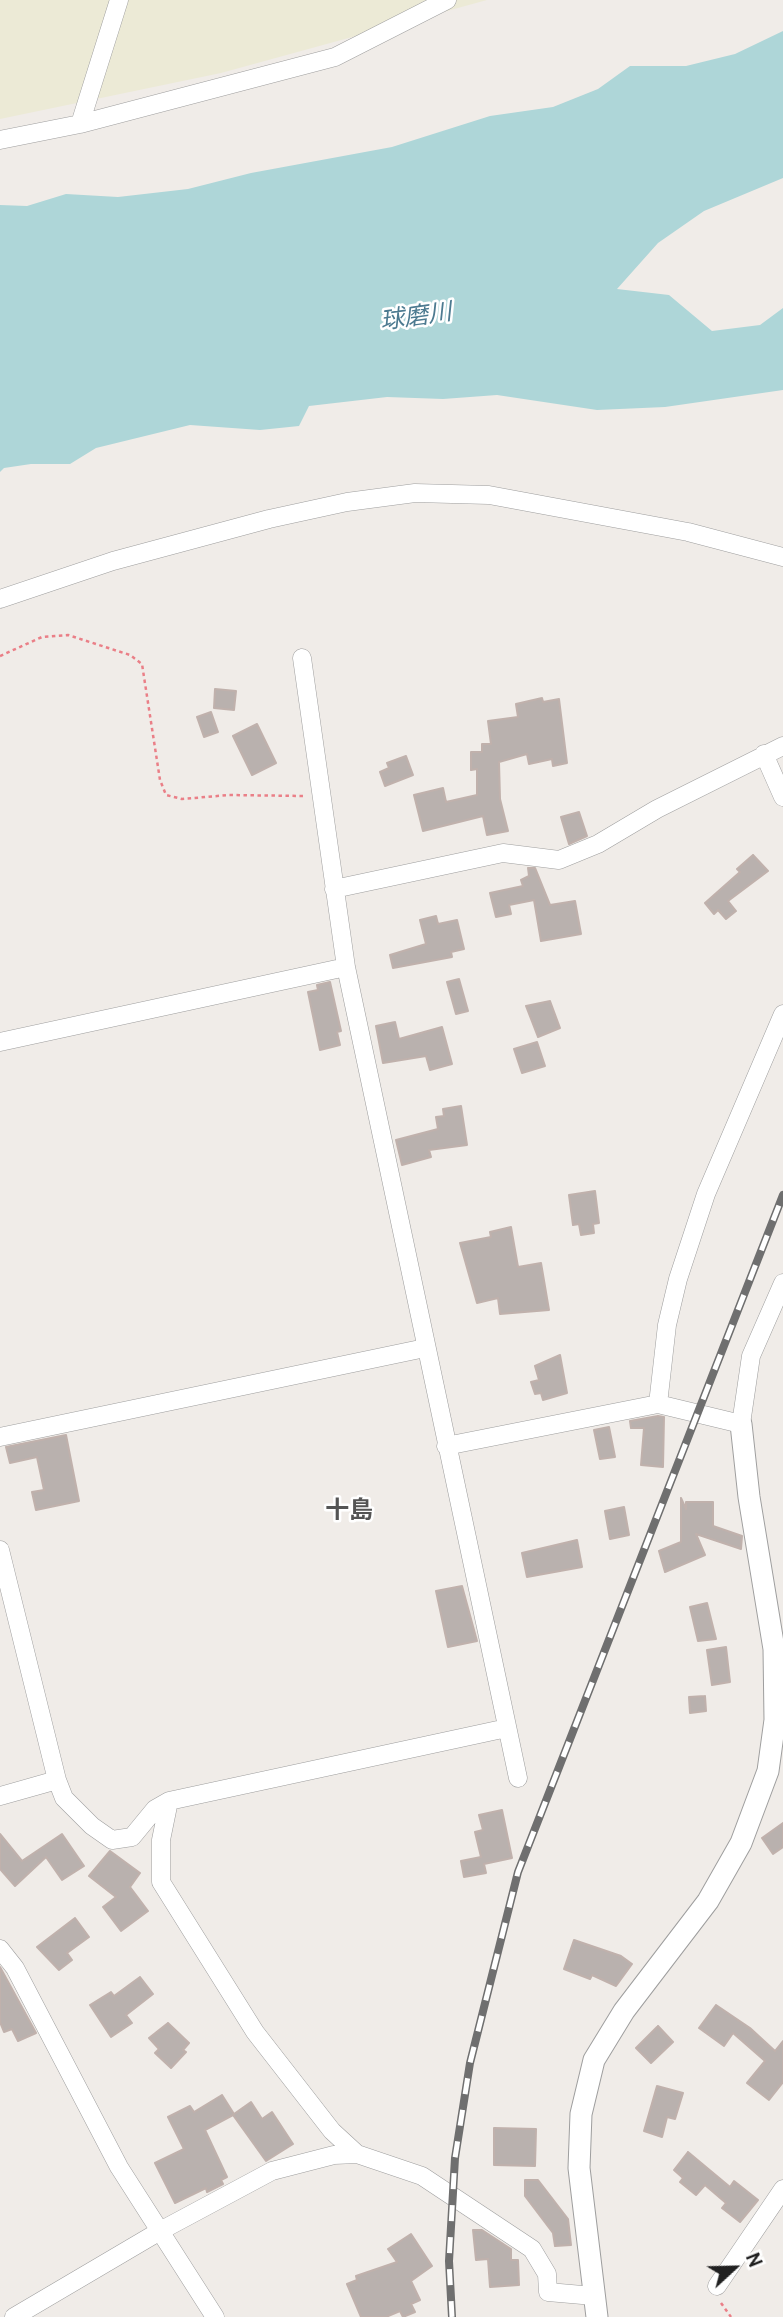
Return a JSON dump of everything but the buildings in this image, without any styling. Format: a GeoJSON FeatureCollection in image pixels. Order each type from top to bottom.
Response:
{"type":"FeatureCollection","features":[{"type":"Feature","properties":{"kind":"street"},"geometry":{"type":"LineString","coordinates":[[79,124],[119,0]]}},
{"type":"Feature","properties":{"kind":"street"},"geometry":{"type":"LineString","coordinates":[[0,140],[79,124],[335,57],[447,0]]}},
{"type":"Feature","properties":{"kind":"street"},"geometry":{"type":"LineString","coordinates":[[0,599],[113,561],[268,519],[347,502],[415,493],[489,495],[688,532],[783,557]]}},
{"type":"Feature","properties":{"kind":"street"},"geometry":{"type":"LineString","coordinates":[[302,658],[346,967],[518,1778]]}},
{"type":"Feature","properties":{"kind":"street"},"geometry":{"type":"LineString","coordinates":[[334,889],[503,853],[559,860],[598,844],[657,809],[783,746]]}},
{"type":"Feature","properties":{"kind":"street"},"geometry":{"type":"LineString","coordinates":[[764,754],[783,797]]}},
{"type":"Feature","properties":{"kind":"street"},"geometry":{"type":"LineString","coordinates":[[0,1042],[346,967]]}},
{"type":"Feature","properties":{"kind":"street"},"geometry":{"type":"LineString","coordinates":[[658,1404],[667,1325],[678,1279],[706,1194],[783,1014]]}},
{"type":"Feature","properties":{"kind":"street"},"geometry":{"type":"LineString","coordinates":[[597,2317],[579,2168],[581,2114],[594,2060],[624,2011],[708,1901],[741,1843],[768,1770],[775,1720],[774,1649],[749,1497],[741,1424],[751,1356],[783,1283]]}},
{"type":"Feature","properties":{"kind":"street"},"geometry":{"type":"LineString","coordinates":[[0,1437],[425,1348]]}},
{"type":"Feature","properties":{"kind":"street"},"geometry":{"type":"LineString","coordinates":[[446,1446],[658,1404],[741,1424]]}},
{"type":"Feature","properties":{"kind":"street"},"geometry":{"type":"LineString","coordinates":[[0,1550],[57,1780],[64,1798],[92,1826],[112,1840],[132,1837],[155,1809],[170,1801],[507,1728]]}},
{"type":"Feature","properties":{"kind":"street"},"geometry":{"type":"LineString","coordinates":[[0,1796],[57,1780]]}},
{"type":"Feature","properties":{"kind":"street"},"geometry":{"type":"LineString","coordinates":[[170,1801],[162,1840],[161,1882],[255,2032],[332,2131],[357,2154]]}},
{"type":"Feature","properties":{"kind":"street"},"geometry":{"type":"LineString","coordinates":[[0,1949],[15,1968],[119,2167],[215,2317]]}},
{"type":"Feature","properties":{"kind":"street"},"geometry":{"type":"LineString","coordinates":[[14,2317],[160,2231],[272,2171],[334,2155],[357,2154],[422,2176],[532,2249],[547,2274],[548,2292],[594,2296]]}},
{"type":"Feature","properties":{"kind":"street"},"geometry":{"type":"LineString","coordinates":[[717,2287],[783,2189]]}},
{"type":"Feature","properties":{"kind":"path"},"geometry":{"type":"LineString","coordinates":[[0,656],[42,637],[68,635],[130,655],[142,664],[160,780],[166,795],[182,799],[229,795],[321,796]]}},
{"type":"Feature","properties":{"kind":"shaded area"},"geometry":{"type":"Polygon","coordinates":[[[0,0],[487,0],[221,73],[0,119],[0,0]]]}},
{"type":"Feature","properties":{"kind":"water","name":"球磨川"},"geometry":{"type":"Polygon","coordinates":[[[783,31],[783,178],[704,211],[658,243],[617,289],[669,295],[712,331],[760,325],[783,308],[783,390],[665,407],[597,410],[497,395],[443,399],[387,397],[309,406],[299,426],[260,430],[190,425],[96,448],[70,464],[31,464],[4,468],[0,472],[0,205],[27,206],[66,194],[118,197],[188,189],[251,173],[392,147],[490,116],[553,107],[598,89],[630,66],[686,66],[735,54],[783,31]]]}},
{"type":"Feature","properties":{"kind":"railway"},"geometry":{"type":"LineString","coordinates":[[452,2317],[449,2261],[455,2158],[470,2063],[518,1872],[783,1195]]}},
{"type":"Feature","properties":{"kind":"district","name":"十島"},"geometry":{"type":"Point","coordinates":[349,1511]}}]}
